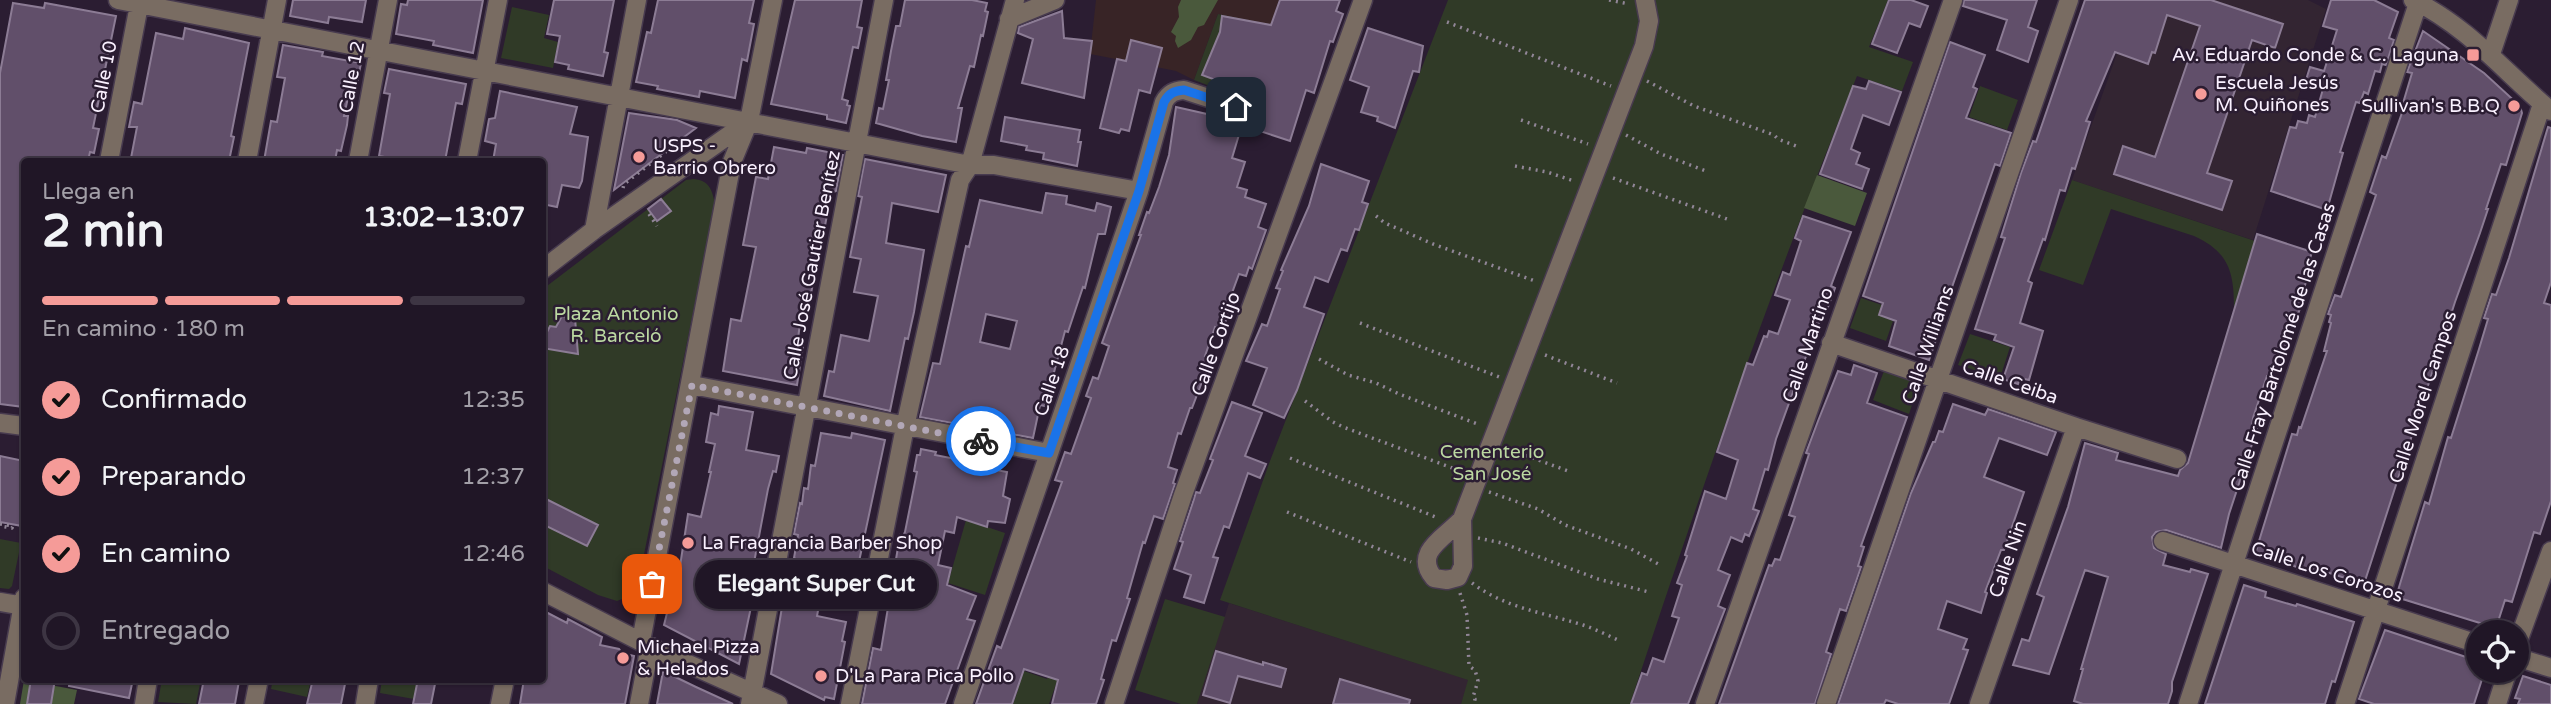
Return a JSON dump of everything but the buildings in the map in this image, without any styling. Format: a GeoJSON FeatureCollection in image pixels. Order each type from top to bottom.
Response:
{"type":"FeatureCollection","features":[{"type":"Feature","properties":{"kind":"street"},"geometry":{"type":"LineString","coordinates":[[118,0],[970,165],[995,165],[1139,191]]}},
{"type":"Feature","properties":{"kind":"street"},"geometry":{"type":"LineString","coordinates":[[248,158],[277,0]]}},
{"type":"Feature","properties":{"kind":"street","name":"Calle 12"},"geometry":{"type":"LineString","coordinates":[[359,158],[388,0]]}},
{"type":"Feature","properties":{"kind":"street"},"geometry":{"type":"LineString","coordinates":[[468,158],[498,0]]}},
{"type":"Feature","properties":{"kind":"street"},"geometry":{"type":"LineString","coordinates":[[594,230],[636,0]]}},
{"type":"Feature","properties":{"kind":"street"},"geometry":{"type":"LineString","coordinates":[[639,704],[645,644],[733,162],[749,121],[773,0]]}},
{"type":"Feature","properties":{"kind":"street","name":"Calle José Gautier Benítez"},"geometry":{"type":"LineString","coordinates":[[751,697],[884,0]]}},
{"type":"Feature","properties":{"kind":"street"},"geometry":{"type":"LineString","coordinates":[[850,704],[905,427],[960,180],[970,165],[1015,0]]}},
{"type":"Feature","properties":{"kind":"street"},"geometry":{"type":"LineString","coordinates":[[1009,19],[1055,0]]}},
{"type":"Feature","properties":{"kind":"street","name":"Calle Cortijo"},"geometry":{"type":"LineString","coordinates":[[1114,704],[1183,495],[1363,0]]}},
{"type":"Feature","properties":{"kind":"street"},"geometry":{"type":"LineString","coordinates":[[1460,526],[1430,550],[1425,561],[1434,578],[1457,575],[1463,566],[1460,526],[1633,74],[1649,21],[1645,0]]}},
{"type":"Feature","properties":{"kind":"street","name":"Calle Martino"},"geometry":{"type":"LineString","coordinates":[[1705,704],[1953,0]]}},
{"type":"Feature","properties":{"kind":"street","name":"Calle Williams"},"geometry":{"type":"LineString","coordinates":[[1826,704],[2069,0]]}},
{"type":"Feature","properties":{"kind":"street"},"geometry":{"type":"LineString","coordinates":[[2491,54],[2509,0]]}},
{"type":"Feature","properties":{"kind":"street"},"geometry":{"type":"LineString","coordinates":[[2416,1],[2440,14],[2491,54],[2547,107]]}},
{"type":"Feature","properties":{"kind":"street","name":"Calle Fray Bartolomé de las Casas"},"geometry":{"type":"LineString","coordinates":[[2188,704],[2416,1]]}},
{"type":"Feature","properties":{"kind":"street","name":"Calle 10"},"geometry":{"type":"LineString","coordinates":[[110,158],[139,2]]}},
{"type":"Feature","properties":{"kind":"street","name":"Calle 18"},"geometry":{"type":"LineString","coordinates":[[963,704],[1139,191],[1164,102],[1175,90],[1184,90],[1236,107]]}},
{"type":"Feature","properties":{"kind":"street","name":"Calle Morel Campos"},"geometry":{"type":"LineString","coordinates":[[2345,704],[2547,107]]}},
{"type":"Feature","properties":{"kind":"street"},"geometry":{"type":"LineString","coordinates":[[546,267],[749,121]]}},
{"type":"Feature","properties":{"kind":"street","name":"Calle Ceiba"},"geometry":{"type":"LineString","coordinates":[[1831,343],[2176,459]]}},
{"type":"Feature","properties":{"kind":"street"},"geometry":{"type":"LineString","coordinates":[[692,385],[1049,453]]}},
{"type":"Feature","properties":{"kind":"street"},"geometry":{"type":"LineString","coordinates":[[0,423],[21,426]]}},
{"type":"Feature","properties":{"kind":"street","name":"Calle Nin"},"geometry":{"type":"LineString","coordinates":[[1979,704],[2076,427]]}},
{"type":"Feature","properties":{"kind":"street","name":"Calle Los Corozos"},"geometry":{"type":"LineString","coordinates":[[2163,541],[2466,640]]}},
{"type":"Feature","properties":{"kind":"street"},"geometry":{"type":"LineString","coordinates":[[2526,620],[2551,551]]}},
{"type":"Feature","properties":{"kind":"street"},"geometry":{"type":"LineString","coordinates":[[546,593],[751,697],[778,704]]}},
{"type":"Feature","properties":{"kind":"street"},"geometry":{"type":"LineString","coordinates":[[0,602],[21,603]]}},
{"type":"Feature","properties":{"kind":"street"},"geometry":{"type":"LineString","coordinates":[[5,704],[21,619]]}},
{"type":"Feature","properties":{"kind":"street"},"geometry":{"type":"LineString","coordinates":[[2529,661],[2551,668]]}},
{"type":"Feature","properties":{"kind":"street"},"geometry":{"type":"LineString","coordinates":[[144,704],[147,683]]}},
{"type":"Feature","properties":{"kind":"street"},"geometry":{"type":"LineString","coordinates":[[254,704],[258,683]]}},
{"type":"Feature","properties":{"kind":"street"},"geometry":{"type":"LineString","coordinates":[[365,704],[368,683]]}},
{"type":"Feature","properties":{"kind":"street"},"geometry":{"type":"LineString","coordinates":[[500,704],[504,683]]}},
{"type":"Feature","properties":{"kind":"street"},"geometry":{"type":"LineString","coordinates":[[2497,704],[2504,683]]}},
{"type":"Feature","properties":{"kind":"path"},"geometry":{"type":"LineString","coordinates":[[1447,22],[1626,92]]}},
{"type":"Feature","properties":{"kind":"path"},"geometry":{"type":"LineString","coordinates":[[1633,74],[1694,106],[1799,147]]}},
{"type":"Feature","properties":{"kind":"path"},"geometry":{"type":"LineString","coordinates":[[1521,120],[1604,149]]}},
{"type":"Feature","properties":{"kind":"path"},"geometry":{"type":"LineString","coordinates":[[1612,128],[1661,154],[1706,172]]}},
{"type":"Feature","properties":{"kind":"path"},"geometry":{"type":"LineString","coordinates":[[622,190],[624,184],[680,141],[688,139]]}},
{"type":"Feature","properties":{"kind":"path"},"geometry":{"type":"LineString","coordinates":[[1515,166],[1592,178],[1727,219]]}},
{"type":"Feature","properties":{"kind":"path"},"geometry":{"type":"LineString","coordinates":[[649,210],[647,212],[657,226]]}},
{"type":"Feature","properties":{"kind":"path"},"geometry":{"type":"LineString","coordinates":[[1376,216],[1385,223],[1433,244],[1551,285]]}},
{"type":"Feature","properties":{"kind":"path"},"geometry":{"type":"LineString","coordinates":[[1360,323],[1514,382]]}},
{"type":"Feature","properties":{"kind":"path"},"geometry":{"type":"LineString","coordinates":[[1527,346],[1565,365],[1617,383]]}},
{"type":"Feature","properties":{"kind":"path"},"geometry":{"type":"LineString","coordinates":[[1319,359],[1356,378],[1376,383],[1568,471]]}},
{"type":"Feature","properties":{"kind":"path"},"geometry":{"type":"LineString","coordinates":[[1305,401],[1343,427],[1476,481],[1538,509],[1565,525],[1631,550],[1662,566]]}},
{"type":"Feature","properties":{"kind":"path"},"geometry":{"type":"LineString","coordinates":[[1290,458],[1574,571],[1649,592]]}},
{"type":"Feature","properties":{"kind":"path"},"geometry":{"type":"LineString","coordinates":[[1287,512],[1426,566]]}},
{"type":"Feature","properties":{"kind":"path"},"geometry":{"type":"LineString","coordinates":[[1457,575],[1492,596],[1535,613],[1585,626],[1618,640]]}},
{"type":"Feature","properties":{"kind":"path"},"geometry":{"type":"LineString","coordinates":[[1457,575],[1467,615],[1469,666],[1475,670],[1478,681],[1473,697],[1474,704]]}},
{"type":"Feature","properties":{"kind":"shaded area"},"geometry":{"type":"Polygon","coordinates":[[[1096,0],[1279,0],[1275,12],[1285,17],[1281,27],[1218,14],[1194,80],[1176,71],[1156,67],[1161,48],[1132,40],[1126,61],[1090,54],[1096,0]]]}},
{"type":"Feature","properties":{"kind":"shaded area","name":"Escuela Jesús M. Quiñones"},"geometry":{"type":"Polygon","coordinates":[[[2136,0],[2308,0],[2326,9],[2253,240],[2072,180],[2136,0]]]}},
{"type":"Feature","properties":{"kind":"shaded area"},"geometry":{"type":"Polygon","coordinates":[[[1229,603],[1469,680],[1461,704],[1197,704],[1229,603]]]}},
{"type":"Feature","properties":{"kind":"green space"},"geometry":{"type":"Polygon","coordinates":[[[1181,0],[1218,0],[1204,25],[1198,27],[1191,40],[1178,48],[1176,36],[1171,32],[1179,17],[1178,7],[1181,0]]]}},
{"type":"Feature","properties":{"kind":"green space","name":"Cementerio San José"},"geometry":{"type":"Polygon","coordinates":[[[1448,0],[1888,0],[1869,47],[1913,62],[1902,91],[1857,76],[1738,388],[1630,704],[1461,704],[1468,680],[1220,600],[1270,461],[1448,0]]]}},
{"type":"Feature","properties":{"kind":"green space"},"geometry":{"type":"Polygon","coordinates":[[[512,7],[549,15],[544,38],[558,42],[553,68],[501,58],[512,7]]]}},
{"type":"Feature","properties":{"kind":"green space"},"geometry":{"type":"Polygon","coordinates":[[[1218,14],[1272,25],[1244,99],[1194,80],[1218,14]]]}},
{"type":"Feature","properties":{"kind":"green space"},"geometry":{"type":"Polygon","coordinates":[[[1980,86],[2018,100],[2007,130],[1969,117],[1980,86]]]}},
{"type":"Feature","properties":{"kind":"green space"},"geometry":{"type":"Polygon","coordinates":[[[1817,175],[1867,193],[1855,226],[1804,208],[1817,175]]]}},
{"type":"Feature","properties":{"kind":"green space","name":"Plaza Antonio R. Barceló"},"geometry":{"type":"Polygon","coordinates":[[[686,180],[704,182],[713,194],[715,204],[639,579],[632,595],[617,601],[598,595],[546,568],[546,287],[686,180]]]}},
{"type":"Feature","properties":{"kind":"green space"},"geometry":{"type":"Polygon","coordinates":[[[2072,180],[2255,241],[2234,308],[2231,274],[2222,256],[2215,249],[2194,236],[2111,209],[2083,285],[2039,270],[2072,180]]]}},
{"type":"Feature","properties":{"kind":"green space"},"geometry":{"type":"Polygon","coordinates":[[[1861,298],[1882,305],[1879,315],[1893,321],[1886,341],[1850,328],[1861,298]]]}},
{"type":"Feature","properties":{"kind":"green space"},"geometry":{"type":"Polygon","coordinates":[[[1970,334],[2010,347],[2000,378],[1958,365],[1970,334]]]}},
{"type":"Feature","properties":{"kind":"green space"},"geometry":{"type":"Polygon","coordinates":[[[1884,371],[1919,384],[1909,414],[1873,400],[1884,371]]]}},
{"type":"Feature","properties":{"kind":"green space"},"geometry":{"type":"Polygon","coordinates":[[[966,520],[1005,533],[985,595],[948,583],[966,520]]]}},
{"type":"Feature","properties":{"kind":"green space"},"geometry":{"type":"Polygon","coordinates":[[[0,539],[21,543],[12,586],[9,589],[0,588],[0,539]]]}},
{"type":"Feature","properties":{"kind":"green space"},"geometry":{"type":"Polygon","coordinates":[[[1165,599],[1225,617],[1197,704],[1181,704],[1135,690],[1165,599]]]}},
{"type":"Feature","properties":{"kind":"green space"},"geometry":{"type":"Polygon","coordinates":[[[992,660],[1047,679],[1052,667],[1061,670],[1049,704],[1013,704],[1018,690],[986,679],[992,660]]]}},
{"type":"Feature","properties":{"kind":"green space"},"geometry":{"type":"Polygon","coordinates":[[[24,683],[40,683],[77,690],[74,704],[20,704],[24,683]]]}},
{"type":"Feature","properties":{"kind":"green space"},"geometry":{"type":"Polygon","coordinates":[[[161,683],[200,683],[196,704],[158,702],[161,683]]]}},
{"type":"Feature","properties":{"kind":"green space"},"geometry":{"type":"Polygon","coordinates":[[[272,683],[310,683],[307,697],[271,689],[272,683]]]}},
{"type":"Feature","properties":{"kind":"green space"},"geometry":{"type":"Polygon","coordinates":[[[381,683],[417,683],[414,699],[380,693],[381,683]]]}},
{"type":"Feature","properties":{"kind":"way so far"},"geometry":{"type":"LineString","coordinates":[[652,584],[692,385],[981,441]]}},
{"type":"Feature","properties":{"kind":"place","name":"Av. Eduardo Conde & C. Laguna"},"geometry":{"type":"Point","coordinates":[2473,55]}},
{"type":"Feature","properties":{"kind":"place","name":"Escuela Jesús M. Quiñones"},"geometry":{"type":"Point","coordinates":[2201,94]}},
{"type":"Feature","properties":{"kind":"place","name":"Sullivan's B.B.Q"},"geometry":{"type":"Point","coordinates":[2514,106]}},
{"type":"Feature","properties":{"kind":"place","name":"USPS - Barrio Obrero"},"geometry":{"type":"Point","coordinates":[639,157]}},
{"type":"Feature","properties":{"kind":"place","name":"La Fragrancia Barber Shop"},"geometry":{"type":"Point","coordinates":[688,543]}},
{"type":"Feature","properties":{"kind":"place","name":"Elegant Super Cut"},"geometry":{"type":"Point","coordinates":[652,584]}},
{"type":"Feature","properties":{"kind":"place","name":"Michael Pizza & Helados"},"geometry":{"type":"Point","coordinates":[623,658]}},
{"type":"Feature","properties":{"kind":"place","name":"D'La Para Pica Pollo"},"geometry":{"type":"Point","coordinates":[821,676]}},
{"type":"Feature","properties":{"kind":"route"},"geometry":{"type":"LineString","coordinates":[[981,441],[1049,453],[1139,191],[1164,102],[1175,90],[1184,90],[1236,107]]}}]}
